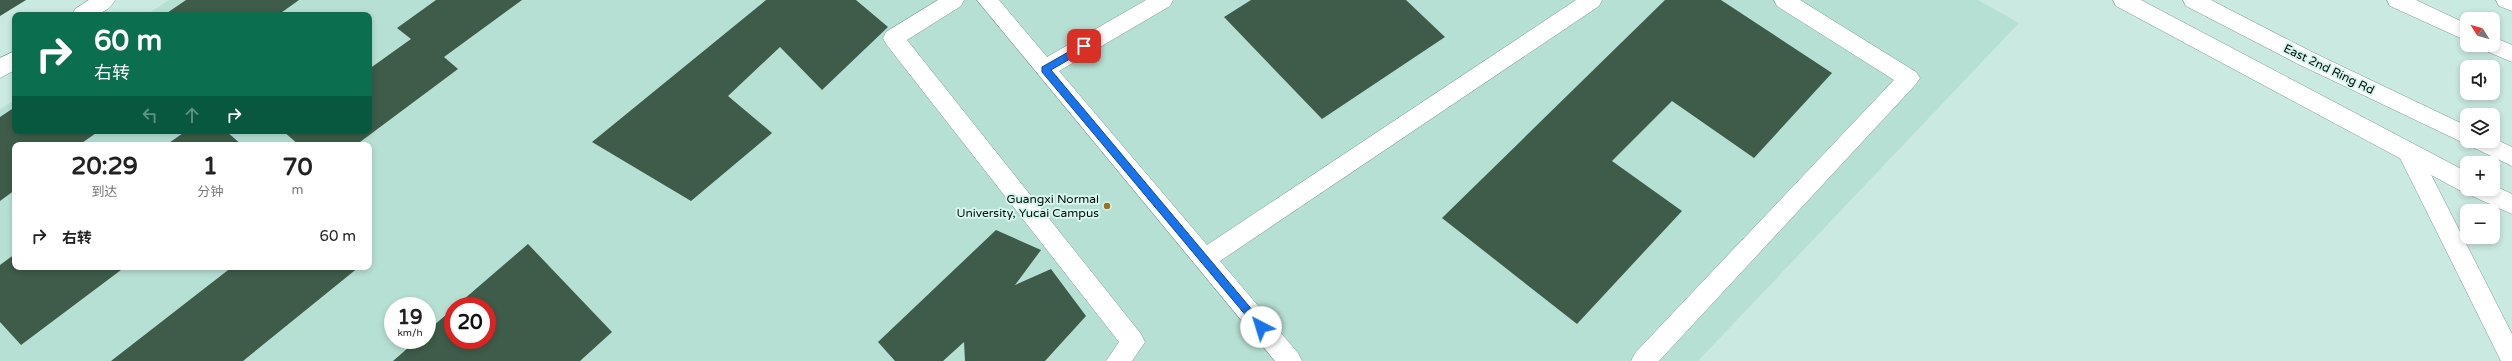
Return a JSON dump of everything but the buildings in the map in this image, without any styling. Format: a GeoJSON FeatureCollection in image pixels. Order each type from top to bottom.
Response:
{"type":"FeatureCollection","features":[{"type":"Feature","properties":{"kind":"main road"},"geometry":{"type":"LineString","coordinates":[[87,12],[105,0]]}},
{"type":"Feature","properties":{"kind":"main road"},"geometry":{"type":"LineString","coordinates":[[954,0],[893,38],[1133,342],[1118,361]]}},
{"type":"Feature","properties":{"kind":"main road"},"geometry":{"type":"LineString","coordinates":[[988,0],[1290,361]]}},
{"type":"Feature","properties":{"kind":"main road"},"geometry":{"type":"LineString","coordinates":[[1045,69],[1163,0]]}},
{"type":"Feature","properties":{"kind":"main road"},"geometry":{"type":"LineString","coordinates":[[1204,259],[1592,0]]}},
{"type":"Feature","properties":{"kind":"main road"},"geometry":{"type":"LineString","coordinates":[[1642,361],[1909,78],[1784,0]]}},
{"type":"Feature","properties":{"kind":"main road"},"geometry":{"type":"LineString","coordinates":[[2123,0],[2460,179]]}},
{"type":"Feature","properties":{"kind":"main road","name":"East 2nd Ring Rd"},"geometry":{"type":"LineString","coordinates":[[2193,0],[2305,58],[2460,133]]}},
{"type":"Feature","properties":{"kind":"main road"},"geometry":{"type":"LineString","coordinates":[[2397,0],[2460,30]]}},
{"type":"Feature","properties":{"kind":"main road"},"geometry":{"type":"LineString","coordinates":[[2506,0],[2512,3]]}},
{"type":"Feature","properties":{"kind":"main road"},"geometry":{"type":"LineString","coordinates":[[2500,49],[2512,54]]}},
{"type":"Feature","properties":{"kind":"main road"},"geometry":{"type":"LineString","coordinates":[[0,68],[12,61]]}},
{"type":"Feature","properties":{"kind":"main road"},"geometry":{"type":"LineString","coordinates":[[2493,148],[2512,157]]}},
{"type":"Feature","properties":{"kind":"main road"},"geometry":{"type":"LineString","coordinates":[[2408,152],[2512,358]]}},
{"type":"Feature","properties":{"kind":"main road"},"geometry":{"type":"LineString","coordinates":[[2495,196],[2512,204]]}},
{"type":"Feature","properties":{"kind":"shaded area","name":"Guangxi Normal University, Yucai Campus"},"geometry":{"type":"Polygon","coordinates":[[[169,0],[1978,0],[2019,23],[1698,361],[0,361],[0,109],[12,102],[12,134],[372,134],[372,12],[151,12],[169,0]]]}},
{"type":"Feature","properties":{"kind":"place","name":"Guangxi Normal University, Yucai Campus"},"geometry":{"type":"Point","coordinates":[1107,206]}},
{"type":"Feature","properties":{"kind":"route"},"geometry":{"type":"LineString","coordinates":[[1084,46],[1045,69],[1261,327]]}}]}
